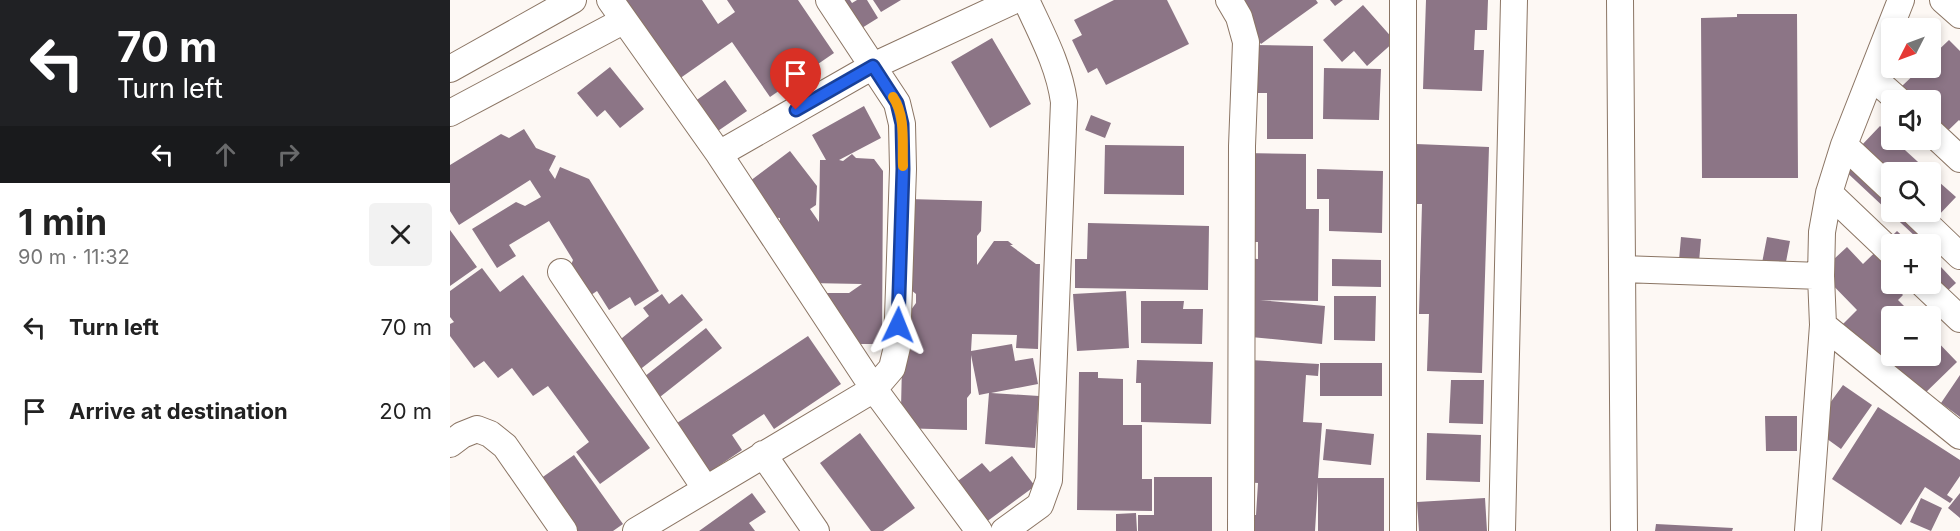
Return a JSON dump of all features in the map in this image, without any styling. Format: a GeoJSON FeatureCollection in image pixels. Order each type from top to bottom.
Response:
{"type":"FeatureCollection","features":[{"type":"Feature","properties":{"kind":"street"},"geometry":{"type":"LineString","coordinates":[[450,69],[573,0]]}},
{"type":"Feature","properties":{"kind":"street"},"geometry":{"type":"LineString","coordinates":[[636,531],[874,389],[892,368],[897,347],[903,169],[902,124],[897,103],[829,0]]}},
{"type":"Feature","properties":{"kind":"street"},"geometry":{"type":"LineString","coordinates":[[719,154],[873,66],[1015,0]]}},
{"type":"Feature","properties":{"kind":"street"},"geometry":{"type":"LineString","coordinates":[[1004,531],[1040,505],[1049,480],[1064,102],[1062,85],[1053,60],[1026,0]]}},
{"type":"Feature","properties":{"kind":"street"},"geometry":{"type":"LineString","coordinates":[[1229,0],[1239,17],[1246,42],[1242,146],[1241,531]]}},
{"type":"Feature","properties":{"kind":"street"},"geometry":{"type":"LineString","coordinates":[[1403,0],[1403,531]]}},
{"type":"Feature","properties":{"kind":"street"},"geometry":{"type":"LineString","coordinates":[[1502,531],[1515,0]]}},
{"type":"Feature","properties":{"kind":"street"},"geometry":{"type":"LineString","coordinates":[[1620,0],[1624,531]]}},
{"type":"Feature","properties":{"kind":"street"},"geometry":{"type":"LineString","coordinates":[[1808,531],[1824,325],[1821,276],[1822,231],[1829,193],[1844,145],[1901,0]]}},
{"type":"Feature","properties":{"kind":"street"},"geometry":{"type":"LineString","coordinates":[[1943,0],[1960,15]]}},
{"type":"Feature","properties":{"kind":"street"},"geometry":{"type":"LineString","coordinates":[[450,113],[616,10],[719,154],[874,389],[979,531]]}},
{"type":"Feature","properties":{"kind":"street"},"geometry":{"type":"LineString","coordinates":[[1871,76],[1887,90]]}},
{"type":"Feature","properties":{"kind":"street"},"geometry":{"type":"LineString","coordinates":[[1941,141],[1960,159]]}},
{"type":"Feature","properties":{"kind":"street"},"geometry":{"type":"LineString","coordinates":[[1844,145],[1881,180]]}},
{"type":"Feature","properties":{"kind":"street"},"geometry":{"type":"LineString","coordinates":[[1829,193],[1881,243]]}},
{"type":"Feature","properties":{"kind":"street"},"geometry":{"type":"LineString","coordinates":[[1924,222],[1960,256]]}},
{"type":"Feature","properties":{"kind":"street"},"geometry":{"type":"LineString","coordinates":[[1622,269],[1821,276]]}},
{"type":"Feature","properties":{"kind":"street"},"geometry":{"type":"LineString","coordinates":[[561,272],[705,488]]}},
{"type":"Feature","properties":{"kind":"street"},"geometry":{"type":"LineString","coordinates":[[1933,294],[1960,320]]}},
{"type":"Feature","properties":{"kind":"street"},"geometry":{"type":"LineString","coordinates":[[1824,325],[1960,436]]}},
{"type":"Feature","properties":{"kind":"street"},"geometry":{"type":"LineString","coordinates":[[450,444],[462,435],[477,429],[490,434],[504,446],[564,531]]}},
{"type":"Feature","properties":{"kind":"street"},"geometry":{"type":"LineString","coordinates":[[763,454],[816,531]]}},
{"type":"Feature","properties":{"kind":"building"},"geometry":{"type":"Polygon","coordinates":[[[624,0],[702,0],[718,24],[735,12],[727,0],[798,0],[834,53],[770,97],[732,42],[679,79],[624,0]]]}},
{"type":"Feature","properties":{"kind":"building"},"geometry":{"type":"Polygon","coordinates":[[[838,0],[850,0],[852,3],[857,0],[867,0],[878,18],[857,31],[838,0]]]}},
{"type":"Feature","properties":{"kind":"building"},"geometry":{"type":"Polygon","coordinates":[[[873,0],[901,0],[881,12],[873,0]]]}},
{"type":"Feature","properties":{"kind":"building"},"geometry":{"type":"Polygon","coordinates":[[[1114,0],[1167,0],[1189,44],[1106,85],[1097,68],[1088,73],[1072,40],[1082,35],[1074,20],[1114,0]]]}},
{"type":"Feature","properties":{"kind":"building"},"geometry":{"type":"Polygon","coordinates":[[[1229,0],[1316,0],[1318,3],[1261,44],[1229,0]]]}},
{"type":"Feature","properties":{"kind":"building"},"geometry":{"type":"Polygon","coordinates":[[[1330,0],[1343,0],[1335,6],[1330,0]]]}},
{"type":"Feature","properties":{"kind":"building"},"geometry":{"type":"Polygon","coordinates":[[[1426,0],[1488,0],[1487,30],[1475,30],[1474,50],[1484,50],[1482,91],[1423,89],[1426,0]]]}},
{"type":"Feature","properties":{"kind":"building"},"geometry":{"type":"Polygon","coordinates":[[[1363,5],[1395,41],[1367,66],[1354,51],[1342,62],[1323,40],[1363,5]]]}},
{"type":"Feature","properties":{"kind":"building"},"geometry":{"type":"Polygon","coordinates":[[[1737,14],[1797,14],[1798,178],[1702,178],[1701,18],[1737,17],[1737,14]]]}},
{"type":"Feature","properties":{"kind":"building"},"geometry":{"type":"Polygon","coordinates":[[[992,38],[1031,104],[990,128],[951,62],[992,38]]]}},
{"type":"Feature","properties":{"kind":"building"},"geometry":{"type":"Polygon","coordinates":[[[1949,40],[1960,51],[1960,121],[1941,137],[1941,90],[1898,90],[1910,78],[1941,78],[1941,48],[1949,40]]]}},
{"type":"Feature","properties":{"kind":"building"},"geometry":{"type":"Polygon","coordinates":[[[1254,45],[1313,46],[1313,139],[1267,139],[1267,93],[1254,93],[1254,45]]]}},
{"type":"Feature","properties":{"kind":"building"},"geometry":{"type":"Polygon","coordinates":[[[610,67],[644,109],[620,128],[605,110],[597,117],[577,93],[610,67]]]}},
{"type":"Feature","properties":{"kind":"building"},"geometry":{"type":"Polygon","coordinates":[[[1324,68],[1381,69],[1379,120],[1323,119],[1324,68]]]}},
{"type":"Feature","properties":{"kind":"building"},"geometry":{"type":"Polygon","coordinates":[[[725,80],[747,111],[712,135],[691,104],[725,80]]]}},
{"type":"Feature","properties":{"kind":"building"},"geometry":{"type":"Polygon","coordinates":[[[864,106],[881,138],[839,160],[843,161],[852,154],[856,158],[874,159],[883,171],[882,344],[851,344],[813,293],[849,293],[862,284],[809,283],[779,243],[780,218],[766,217],[750,181],[790,151],[817,186],[816,205],[810,209],[819,222],[820,160],[826,160],[812,135],[864,106]]]}},
{"type":"Feature","properties":{"kind":"building"},"geometry":{"type":"Polygon","coordinates":[[[1091,115],[1111,123],[1105,138],[1085,130],[1091,115]]]}},
{"type":"Feature","properties":{"kind":"building"},"geometry":{"type":"Polygon","coordinates":[[[1880,126],[1881,150],[1905,150],[1918,162],[1881,162],[1881,204],[1841,167],[1880,126]]]}},
{"type":"Feature","properties":{"kind":"building"},"geometry":{"type":"Polygon","coordinates":[[[524,129],[536,148],[556,156],[549,170],[555,179],[560,167],[589,179],[659,291],[635,306],[630,297],[609,310],[597,291],[585,299],[568,272],[573,260],[549,221],[509,245],[516,256],[497,268],[472,229],[516,202],[525,206],[541,197],[530,180],[459,225],[450,211],[450,165],[501,134],[509,138],[524,129]]]}},
{"type":"Feature","properties":{"kind":"building"},"geometry":{"type":"Polygon","coordinates":[[[1416,144],[1489,147],[1482,373],[1427,371],[1429,314],[1419,314],[1422,204],[1414,204],[1416,144]]]}},
{"type":"Feature","properties":{"kind":"building"},"geometry":{"type":"Polygon","coordinates":[[[1105,145],[1184,146],[1184,195],[1104,194],[1105,145]]]}},
{"type":"Feature","properties":{"kind":"building"},"geometry":{"type":"Polygon","coordinates":[[[1244,153],[1306,154],[1306,209],[1319,209],[1318,301],[1260,300],[1325,306],[1322,344],[1251,337],[1245,258],[1258,259],[1258,242],[1243,242],[1244,153]]]}},
{"type":"Feature","properties":{"kind":"building"},"geometry":{"type":"Polygon","coordinates":[[[1317,169],[1383,171],[1382,233],[1329,231],[1329,199],[1317,199],[1317,169]]]}},
{"type":"Feature","properties":{"kind":"building"},"geometry":{"type":"Polygon","coordinates":[[[1941,184],[1956,197],[1941,213],[1941,184]]]}},
{"type":"Feature","properties":{"kind":"building"},"geometry":{"type":"Polygon","coordinates":[[[908,199],[982,201],[981,231],[977,236],[977,265],[994,241],[1008,241],[1013,245],[1010,245],[1036,264],[1040,264],[1038,349],[1016,348],[1017,335],[972,334],[971,351],[1012,344],[1015,361],[1033,358],[1038,384],[991,393],[1039,396],[1035,448],[985,444],[989,393],[979,395],[971,355],[971,393],[967,398],[967,430],[898,428],[909,414],[901,408],[903,321],[916,303],[916,294],[906,286],[908,199]]]}},
{"type":"Feature","properties":{"kind":"building"},"geometry":{"type":"Polygon","coordinates":[[[1900,222],[1932,222],[1921,234],[1913,234],[1900,222]]]}},
{"type":"Feature","properties":{"kind":"building"},"geometry":{"type":"Polygon","coordinates":[[[1088,223],[1209,226],[1208,290],[1075,288],[1075,259],[1087,259],[1088,223]]]}},
{"type":"Feature","properties":{"kind":"building"},"geometry":{"type":"Polygon","coordinates":[[[450,230],[477,267],[450,286],[450,230]]]}},
{"type":"Feature","properties":{"kind":"building"},"geometry":{"type":"Polygon","coordinates":[[[1681,237],[1701,239],[1699,262],[1679,260],[1681,237]]]}},
{"type":"Feature","properties":{"kind":"building"},"geometry":{"type":"Polygon","coordinates":[[[1767,237],[1790,241],[1785,267],[1762,263],[1767,237]]]}},
{"type":"Feature","properties":{"kind":"building"},"geometry":{"type":"Polygon","coordinates":[[[1847,247],[1863,264],[1881,247],[1881,294],[1903,295],[1898,300],[1904,306],[1881,306],[1881,366],[1941,366],[1941,345],[1957,362],[1920,398],[1837,330],[1857,310],[1820,272],[1847,247]]]}},
{"type":"Feature","properties":{"kind":"building"},"geometry":{"type":"Polygon","coordinates":[[[1332,259],[1381,260],[1381,287],[1332,286],[1332,259]]]}},
{"type":"Feature","properties":{"kind":"building"},"geometry":{"type":"Polygon","coordinates":[[[1941,267],[1956,283],[1932,305],[1931,294],[1941,294],[1941,267]]]}},
{"type":"Feature","properties":{"kind":"building"},"geometry":{"type":"Polygon","coordinates":[[[482,268],[500,292],[523,275],[650,448],[600,484],[576,452],[589,442],[548,386],[533,396],[512,368],[498,378],[484,361],[474,368],[450,336],[450,324],[454,322],[450,317],[450,291],[482,268]]]}},
{"type":"Feature","properties":{"kind":"building"},"geometry":{"type":"Polygon","coordinates":[[[1126,291],[1129,348],[1077,351],[1073,294],[1126,291]]]}},
{"type":"Feature","properties":{"kind":"building"},"geometry":{"type":"Polygon","coordinates":[[[662,294],[669,304],[682,294],[703,320],[633,375],[611,347],[649,316],[643,308],[662,294]]]}},
{"type":"Feature","properties":{"kind":"building"},"geometry":{"type":"Polygon","coordinates":[[[1334,296],[1376,296],[1375,341],[1334,340],[1334,296]]]}},
{"type":"Feature","properties":{"kind":"building"},"geometry":{"type":"Polygon","coordinates":[[[1141,301],[1184,301],[1183,309],[1203,309],[1202,344],[1141,343],[1141,301]]]}},
{"type":"Feature","properties":{"kind":"building"},"geometry":{"type":"Polygon","coordinates":[[[706,328],[722,348],[646,408],[630,388],[706,328]]]}},
{"type":"Feature","properties":{"kind":"building"},"geometry":{"type":"Polygon","coordinates":[[[808,336],[841,384],[774,429],[764,414],[732,435],[742,450],[698,480],[665,431],[808,336]]]}},
{"type":"Feature","properties":{"kind":"building"},"geometry":{"type":"Polygon","coordinates":[[[1137,360],[1213,362],[1211,424],[1141,422],[1141,383],[1136,383],[1137,360]]]}},
{"type":"Feature","properties":{"kind":"building"},"geometry":{"type":"Polygon","coordinates":[[[1250,360],[1319,364],[1318,376],[1306,375],[1303,422],[1322,423],[1318,478],[1384,478],[1384,531],[1318,531],[1318,482],[1315,531],[1250,531],[1251,515],[1256,515],[1258,483],[1243,482],[1250,360]]]}},
{"type":"Feature","properties":{"kind":"building"},"geometry":{"type":"Polygon","coordinates":[[[1320,363],[1382,363],[1382,396],[1320,396],[1320,363]]]}},
{"type":"Feature","properties":{"kind":"building"},"geometry":{"type":"Polygon","coordinates":[[[1079,372],[1098,372],[1098,378],[1123,379],[1123,425],[1142,425],[1142,479],[1152,479],[1152,511],[1077,510],[1079,372]]]}},
{"type":"Feature","properties":{"kind":"building"},"geometry":{"type":"Polygon","coordinates":[[[1960,375],[1960,417],[1941,403],[1960,375]]]}},
{"type":"Feature","properties":{"kind":"building"},"geometry":{"type":"Polygon","coordinates":[[[1451,380],[1484,380],[1483,424],[1449,423],[1451,380]]]}},
{"type":"Feature","properties":{"kind":"building"},"geometry":{"type":"Polygon","coordinates":[[[1843,385],[1872,405],[1841,449],[1812,428],[1843,385]]]}},
{"type":"Feature","properties":{"kind":"building"},"geometry":{"type":"Polygon","coordinates":[[[1878,407],[1960,460],[1960,476],[1947,495],[1953,499],[1950,503],[1925,487],[1901,525],[1832,479],[1878,407]]]}},
{"type":"Feature","properties":{"kind":"building"},"geometry":{"type":"Polygon","coordinates":[[[1765,416],[1797,416],[1797,451],[1766,451],[1765,416]]]}},
{"type":"Feature","properties":{"kind":"building"},"geometry":{"type":"Polygon","coordinates":[[[1326,429],[1374,434],[1371,465],[1323,460],[1326,429]]]}},
{"type":"Feature","properties":{"kind":"building"},"geometry":{"type":"Polygon","coordinates":[[[860,433],[915,508],[883,531],[871,531],[820,463],[860,433]]]}},
{"type":"Feature","properties":{"kind":"building"},"geometry":{"type":"Polygon","coordinates":[[[1427,433],[1481,435],[1480,482],[1426,480],[1427,433]]]}},
{"type":"Feature","properties":{"kind":"building"},"geometry":{"type":"Polygon","coordinates":[[[574,455],[623,524],[613,531],[562,531],[530,486],[574,455]]]}},
{"type":"Feature","properties":{"kind":"building"},"geometry":{"type":"Polygon","coordinates":[[[1012,456],[1035,486],[974,531],[943,492],[982,463],[990,472],[1012,456]]]}},
{"type":"Feature","properties":{"kind":"building"},"geometry":{"type":"Polygon","coordinates":[[[1154,477],[1212,477],[1212,531],[1138,531],[1138,515],[1154,515],[1154,477]]]}},
{"type":"Feature","properties":{"kind":"building"},"geometry":{"type":"Polygon","coordinates":[[[752,493],[766,512],[749,523],[755,531],[699,531],[752,493]]]}},
{"type":"Feature","properties":{"kind":"building"},"geometry":{"type":"Polygon","coordinates":[[[1960,493],[1960,518],[1948,508],[1960,493]]]}},
{"type":"Feature","properties":{"kind":"building"},"geometry":{"type":"Polygon","coordinates":[[[1485,498],[1487,531],[1419,531],[1417,502],[1485,498]]]}},
{"type":"Feature","properties":{"kind":"building"},"geometry":{"type":"Polygon","coordinates":[[[1921,498],[1942,508],[1931,531],[1910,522],[1921,498]]]}},
{"type":"Feature","properties":{"kind":"building"},"geometry":{"type":"Polygon","coordinates":[[[1136,513],[1137,531],[1116,531],[1116,514],[1136,513]]]}},
{"type":"Feature","properties":{"kind":"building"},"geometry":{"type":"Polygon","coordinates":[[[1656,524],[1733,528],[1732,531],[1655,531],[1656,524]]]}},
{"type":"Feature","properties":{"kind":"slow traffic"},"geometry":{"type":"LineString","coordinates":[[893,97],[897,103],[902,124],[903,166]]}},
{"type":"Feature","properties":{"kind":"route"},"geometry":{"type":"LineString","coordinates":[[796,110],[873,66],[897,103],[902,124],[903,169],[898,325]]}}]}
